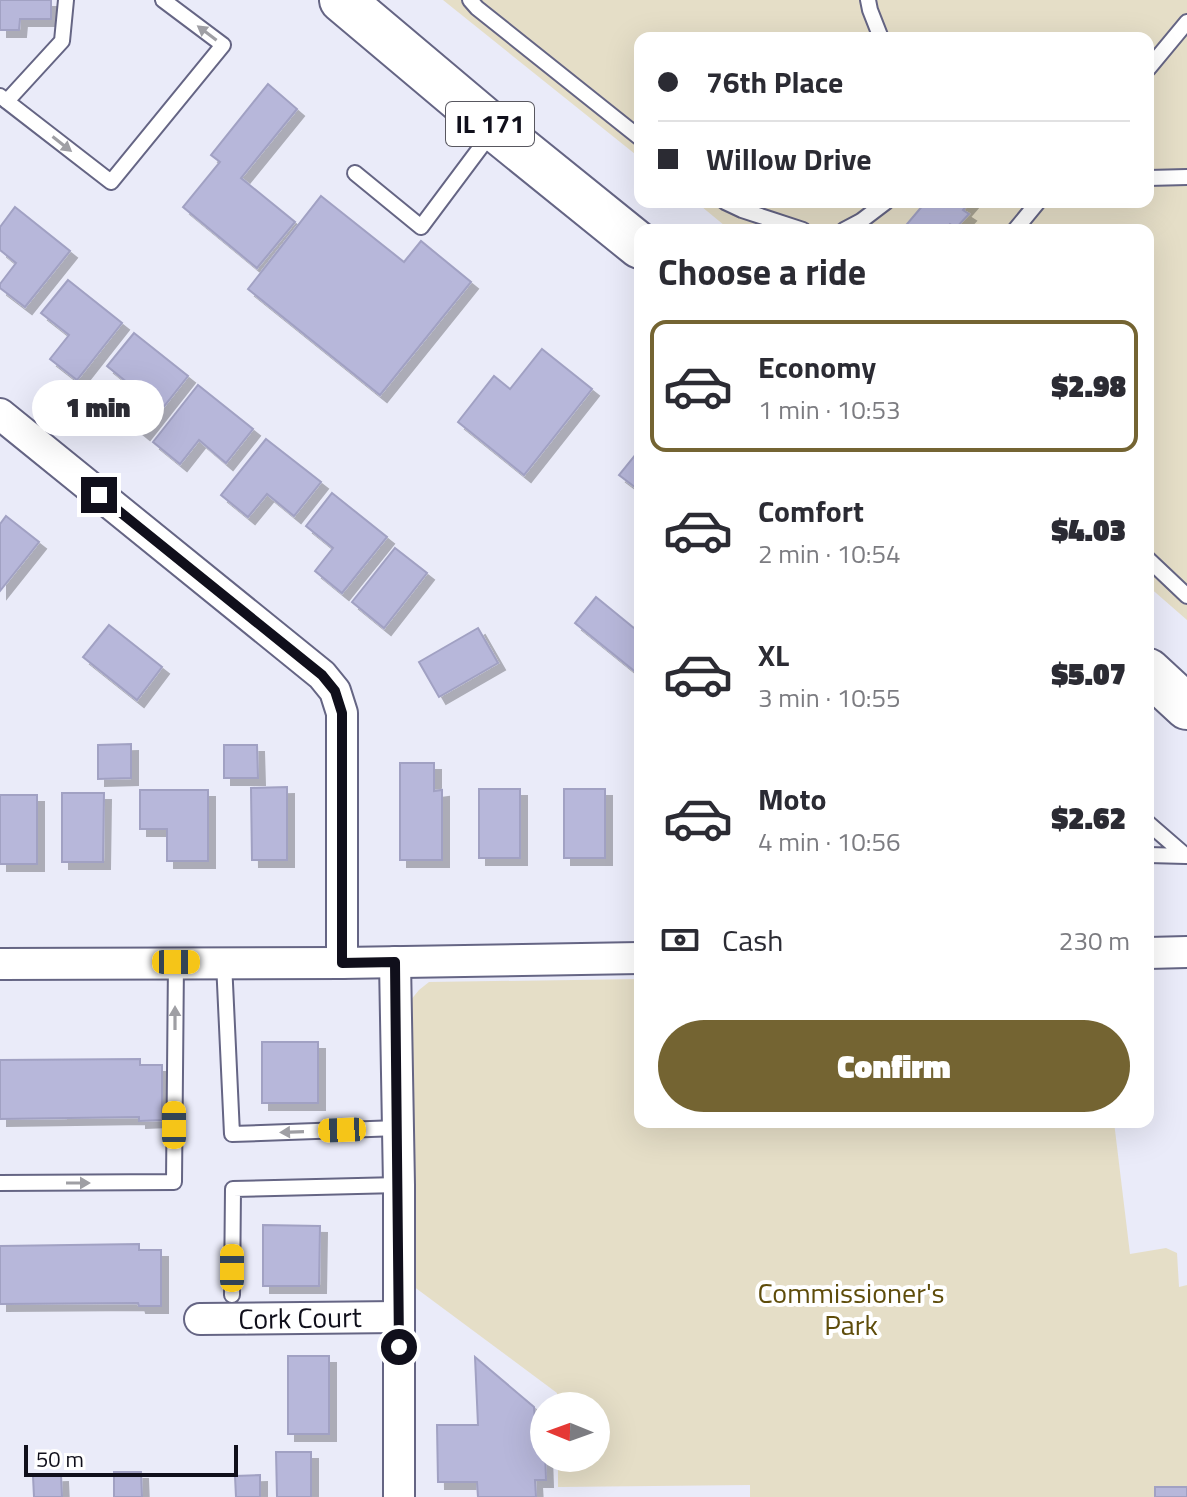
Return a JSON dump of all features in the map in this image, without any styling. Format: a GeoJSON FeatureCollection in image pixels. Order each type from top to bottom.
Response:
{"type":"FeatureCollection","features":[{"type":"Feature","properties":{"kind":"main road","name":"IL 171"},"geometry":{"type":"LineString","coordinates":[[342,0],[634,241]]}},
{"type":"Feature","properties":{"kind":"main road"},"geometry":{"type":"LineString","coordinates":[[1154,677],[1187,707]]}},
{"type":"Feature","properties":{"kind":"street"},"geometry":{"type":"LineString","coordinates":[[0,414],[322,675],[335,691],[342,713],[342,963]]}},
{"type":"Feature","properties":{"kind":"street"},"geometry":{"type":"LineString","coordinates":[[1154,953],[1187,952]]}},
{"type":"Feature","properties":{"kind":"street"},"geometry":{"type":"LineString","coordinates":[[0,964],[634,958]]}},
{"type":"Feature","properties":{"kind":"street"},"geometry":{"type":"LineString","coordinates":[[395,962],[399,1497]]}},
{"type":"Feature","properties":{"kind":"street","name":"Cork Court"},"geometry":{"type":"LineString","coordinates":[[200,1319],[399,1317]]}},
{"type":"Feature","properties":{"kind":"lane"},"geometry":{"type":"LineString","coordinates":[[66,0],[62,41],[3,98],[111,182],[223,45],[163,0]]}},
{"type":"Feature","properties":{"kind":"lane"},"geometry":{"type":"LineString","coordinates":[[470,0],[634,133]]}},
{"type":"Feature","properties":{"kind":"lane"},"geometry":{"type":"LineString","coordinates":[[868,0],[879,32]]}},
{"type":"Feature","properties":{"kind":"lane"},"geometry":{"type":"LineString","coordinates":[[1154,62],[1187,22]]}},
{"type":"Feature","properties":{"kind":"lane"},"geometry":{"type":"LineString","coordinates":[[355,173],[421,227],[494,128]]}},
{"type":"Feature","properties":{"kind":"lane"},"geometry":{"type":"LineString","coordinates":[[1154,178],[1187,177]]}},
{"type":"Feature","properties":{"kind":"lane"},"geometry":{"type":"LineString","coordinates":[[738,208],[785,224]]}},
{"type":"Feature","properties":{"kind":"lane"},"geometry":{"type":"LineString","coordinates":[[855,224],[878,208]]}},
{"type":"Feature","properties":{"kind":"lane"},"geometry":{"type":"LineString","coordinates":[[1020,224],[1033,208]]}},
{"type":"Feature","properties":{"kind":"lane"},"geometry":{"type":"LineString","coordinates":[[1154,565],[1187,596]]}},
{"type":"Feature","properties":{"kind":"lane"},"geometry":{"type":"LineString","coordinates":[[1154,828],[1186,856],[1154,855]]}},
{"type":"Feature","properties":{"kind":"lane"},"geometry":{"type":"LineString","coordinates":[[0,1183],[174,1182],[176,962]]}},
{"type":"Feature","properties":{"kind":"lane"},"geometry":{"type":"LineString","coordinates":[[224,962],[232,1134],[398,1128]]}},
{"type":"Feature","properties":{"kind":"lane"},"geometry":{"type":"LineString","coordinates":[[232,1295],[233,1189],[399,1185]]}},
{"type":"Feature","properties":{"kind":"green space"},"geometry":{"type":"Polygon","coordinates":[[[443,0],[1187,0],[1187,620],[1154,591],[1154,224],[723,224],[703,208],[1154,208],[1154,32],[634,32],[634,153],[443,0]]]}},
{"type":"Feature","properties":{"kind":"green space","name":"Commissioner's Park"},"geometry":{"type":"Polygon","coordinates":[[[634,979],[634,1128],[1115,1128],[1130,1254],[1166,1248],[1177,1253],[1179,1287],[1187,1285],[1187,1497],[750,1497],[750,1485],[558,1487],[558,1472],[610,1472],[610,1392],[556,1392],[413,1286],[410,1001],[429,982],[634,979]]]}},
{"type":"Feature","properties":{"kind":"building"},"geometry":{"type":"Polygon","coordinates":[[[0,0],[51,0],[51,19],[20,19],[19,30],[0,30],[0,0]]]}},
{"type":"Feature","properties":{"kind":"building"},"geometry":{"type":"Polygon","coordinates":[[[268,84],[297,109],[241,178],[295,222],[257,268],[183,207],[220,162],[211,155],[268,84]]]}},
{"type":"Feature","properties":{"kind":"building"},"geometry":{"type":"Polygon","coordinates":[[[321,196],[404,262],[421,241],[471,282],[380,395],[248,289],[321,196]]]}},
{"type":"Feature","properties":{"kind":"building"},"geometry":{"type":"Polygon","coordinates":[[[15,207],[70,251],[25,307],[0,288],[16,263],[0,250],[0,227],[15,207]]]}},
{"type":"Feature","properties":{"kind":"building"},"geometry":{"type":"Polygon","coordinates":[[[921,208],[965,208],[963,210],[969,214],[960,224],[907,224],[921,208]]]}},
{"type":"Feature","properties":{"kind":"building"},"geometry":{"type":"Polygon","coordinates":[[[68,280],[122,323],[77,380],[50,359],[69,335],[41,313],[68,280]]]}},
{"type":"Feature","properties":{"kind":"building"},"geometry":{"type":"Polygon","coordinates":[[[134,333],[188,376],[143,433],[116,411],[134,388],[107,366],[134,333]]]}},
{"type":"Feature","properties":{"kind":"building"},"geometry":{"type":"Polygon","coordinates":[[[542,349],[592,389],[524,475],[458,422],[494,376],[510,389],[542,349]]]}},
{"type":"Feature","properties":{"kind":"building"},"geometry":{"type":"Polygon","coordinates":[[[198,385],[253,429],[226,463],[199,440],[180,464],[153,442],[198,385]]]}},
{"type":"Feature","properties":{"kind":"building"},"geometry":{"type":"Polygon","coordinates":[[[266,439],[321,482],[294,516],[267,494],[248,517],[221,495],[266,439]]]}},
{"type":"Feature","properties":{"kind":"building"},"geometry":{"type":"Polygon","coordinates":[[[634,456],[634,486],[619,475],[634,456]]]}},
{"type":"Feature","properties":{"kind":"building"},"geometry":{"type":"Polygon","coordinates":[[[332,493],[387,537],[342,593],[315,571],[333,548],[306,526],[332,493]]]}},
{"type":"Feature","properties":{"kind":"building"},"geometry":{"type":"Polygon","coordinates":[[[6,516],[39,542],[0,591],[0,524],[6,516]]]}},
{"type":"Feature","properties":{"kind":"building"},"geometry":{"type":"Polygon","coordinates":[[[395,548],[427,573],[384,628],[352,602],[395,548]]]}},
{"type":"Feature","properties":{"kind":"building"},"geometry":{"type":"Polygon","coordinates":[[[596,597],[634,628],[634,671],[575,623],[596,597]]]}},
{"type":"Feature","properties":{"kind":"building"},"geometry":{"type":"Polygon","coordinates":[[[109,625],[162,667],[137,700],[83,657],[109,625]]]}},
{"type":"Feature","properties":{"kind":"building"},"geometry":{"type":"Polygon","coordinates":[[[478,628],[498,663],[439,697],[419,662],[478,628]]]}},
{"type":"Feature","properties":{"kind":"building"},"geometry":{"type":"Polygon","coordinates":[[[131,744],[131,778],[98,779],[98,745],[131,744]]]}},
{"type":"Feature","properties":{"kind":"building"},"geometry":{"type":"Polygon","coordinates":[[[224,745],[257,745],[258,778],[224,778],[224,745]]]}},
{"type":"Feature","properties":{"kind":"building"},"geometry":{"type":"Polygon","coordinates":[[[400,763],[434,763],[434,791],[442,790],[442,860],[400,860],[400,763]]]}},
{"type":"Feature","properties":{"kind":"building"},"geometry":{"type":"Polygon","coordinates":[[[287,787],[287,860],[252,860],[251,788],[287,787]]]}},
{"type":"Feature","properties":{"kind":"building"},"geometry":{"type":"Polygon","coordinates":[[[479,789],[520,789],[520,858],[479,858],[479,789]]]}},
{"type":"Feature","properties":{"kind":"building"},"geometry":{"type":"Polygon","coordinates":[[[564,789],[605,789],[605,858],[564,858],[564,789]]]}},
{"type":"Feature","properties":{"kind":"building"},"geometry":{"type":"Polygon","coordinates":[[[140,790],[208,790],[208,861],[167,861],[167,829],[140,829],[140,790]]]}},
{"type":"Feature","properties":{"kind":"building"},"geometry":{"type":"Polygon","coordinates":[[[62,793],[104,793],[103,862],[62,862],[62,793]]]}},
{"type":"Feature","properties":{"kind":"building"},"geometry":{"type":"Polygon","coordinates":[[[0,795],[37,795],[37,864],[0,864],[0,795]]]}},
{"type":"Feature","properties":{"kind":"building"},"geometry":{"type":"Polygon","coordinates":[[[262,1042],[318,1042],[318,1103],[262,1103],[262,1042]]]}},
{"type":"Feature","properties":{"kind":"building"},"geometry":{"type":"Polygon","coordinates":[[[140,1059],[140,1065],[162,1065],[162,1120],[139,1121],[139,1117],[0,1119],[0,1060],[140,1059]]]}},
{"type":"Feature","properties":{"kind":"building"},"geometry":{"type":"Polygon","coordinates":[[[263,1225],[320,1226],[319,1286],[263,1286],[263,1225]]]}},
{"type":"Feature","properties":{"kind":"building"},"geometry":{"type":"Polygon","coordinates":[[[139,1244],[139,1250],[161,1250],[161,1306],[139,1306],[138,1303],[0,1304],[0,1246],[139,1244]]]}},
{"type":"Feature","properties":{"kind":"building"},"geometry":{"type":"Polygon","coordinates":[[[288,1356],[329,1356],[329,1434],[288,1434],[288,1356]]]}},
{"type":"Feature","properties":{"kind":"building"},"geometry":{"type":"Polygon","coordinates":[[[475,1357],[530,1404],[530,1472],[546,1472],[546,1480],[535,1480],[536,1497],[478,1497],[477,1482],[438,1482],[437,1425],[478,1425],[475,1357]]]}},
{"type":"Feature","properties":{"kind":"building"},"geometry":{"type":"Polygon","coordinates":[[[276,1452],[311,1452],[311,1497],[277,1497],[276,1452]]]}},
{"type":"Feature","properties":{"kind":"building"},"geometry":{"type":"Polygon","coordinates":[[[114,1472],[141,1472],[142,1497],[114,1497],[114,1472]]]}},
{"type":"Feature","properties":{"kind":"building"},"geometry":{"type":"Polygon","coordinates":[[[61,1475],[62,1497],[34,1497],[33,1476],[61,1475]]]}},
{"type":"Feature","properties":{"kind":"building"},"geometry":{"type":"Polygon","coordinates":[[[260,1475],[260,1497],[236,1497],[235,1476],[260,1475]]]}},
{"type":"Feature","properties":{"kind":"building"},"geometry":{"type":"Polygon","coordinates":[[[1155,1487],[1187,1487],[1187,1497],[1155,1497],[1155,1487]]]}},
{"type":"Feature","properties":{"kind":"route"},"geometry":{"type":"LineString","coordinates":[[99,495],[322,675],[335,691],[342,713],[342,963],[395,962],[399,1347]]}}]}
